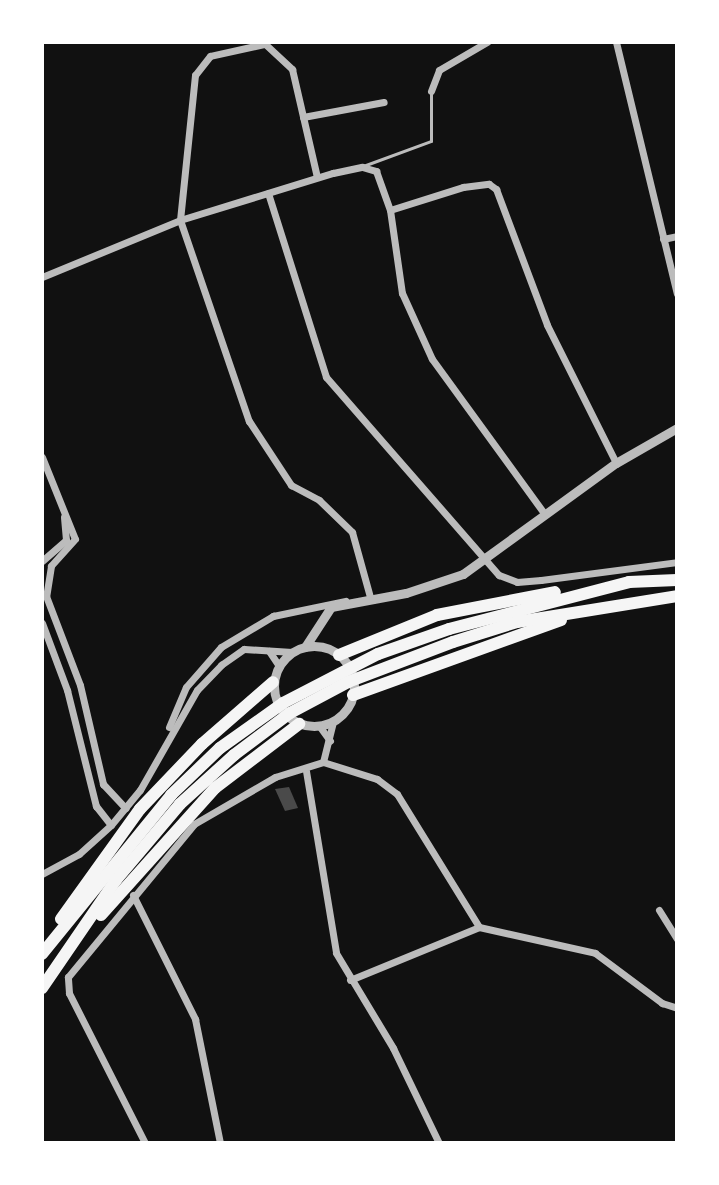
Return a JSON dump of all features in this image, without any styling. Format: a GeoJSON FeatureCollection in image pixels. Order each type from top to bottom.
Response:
{"type":"FeatureCollection","features":[{"type":"Feature","properties":{"kind":"highway"},"geometry":{"type":"LineString","coordinates":[[339,655],[437,615],[509,598],[629,582],[677,580]]}},
{"type":"Feature","properties":{"kind":"highway"},"geometry":{"type":"LineString","coordinates":[[42,953],[220,748],[283,703],[354,664],[629,582]]}},
{"type":"Feature","properties":{"kind":"highway"},"geometry":{"type":"LineString","coordinates":[[451,635],[632,600],[677,596]]}},
{"type":"Feature","properties":{"kind":"highway"},"geometry":{"type":"LineString","coordinates":[[353,695],[479,647],[632,600]]}},
{"type":"Feature","properties":{"kind":"highway"},"geometry":{"type":"LineString","coordinates":[[42,953],[80,887],[140,809],[202,744],[273,682]]}},
{"type":"Feature","properties":{"kind":"highway"},"geometry":{"type":"LineString","coordinates":[[58,967],[215,788],[299,724]]}},
{"type":"Feature","properties":{"kind":"highway"},"geometry":{"type":"LineString","coordinates":[[42,988],[116,880],[176,800]]}},
{"type":"Feature","properties":{"kind":"street"},"geometry":{"type":"LineString","coordinates":[[431,91],[434,74],[487,42]]}},
{"type":"Feature","properties":{"kind":"street"},"geometry":{"type":"LineString","coordinates":[[616,42],[677,294]]}},
{"type":"Feature","properties":{"kind":"street"},"geometry":{"type":"LineString","coordinates":[[317,177],[292,69],[263,43],[210,56],[195,75],[180,220],[249,421],[291,485],[319,500],[352,532],[370,597]]}},
{"type":"Feature","properties":{"kind":"street"},"geometry":{"type":"LineString","coordinates":[[303,117],[384,102]]}},
{"type":"Feature","properties":{"kind":"street"},"geometry":{"type":"LineString","coordinates":[[42,275],[180,220],[317,177],[362,167],[382,177],[402,293],[432,359],[544,513]]}},
{"type":"Feature","properties":{"kind":"street"},"geometry":{"type":"LineString","coordinates":[[390,210],[463,187],[489,184],[496,189],[547,325],[616,463]]}},
{"type":"Feature","properties":{"kind":"street"},"geometry":{"type":"LineString","coordinates":[[268,193],[326,377],[499,575],[517,582],[677,562]]}},
{"type":"Feature","properties":{"kind":"street"},"geometry":{"type":"LineString","coordinates":[[663,239],[677,236]]}},
{"type":"Feature","properties":{"kind":"street"},"geometry":{"type":"LineString","coordinates":[[166,738],[176,704],[221,647],[273,616],[313,604],[347,601],[438,584],[487,559],[544,513],[616,463],[677,428]]}},
{"type":"Feature","properties":{"kind":"street"},"geometry":{"type":"LineString","coordinates":[[42,457],[75,539],[51,566],[46,596],[80,685],[103,784],[125,808]]}},
{"type":"Feature","properties":{"kind":"street"},"geometry":{"type":"LineString","coordinates":[[42,561],[66,540],[62,507]]}},
{"type":"Feature","properties":{"kind":"street"},"geometry":{"type":"LineString","coordinates":[[305,647],[321,615],[347,601]]}},
{"type":"Feature","properties":{"kind":"street"},"geometry":{"type":"LineString","coordinates":[[42,623],[67,690],[96,806],[111,825]]}},
{"type":"Feature","properties":{"kind":"street"},"geometry":{"type":"LineString","coordinates":[[315,629],[321,647]]}},
{"type":"Feature","properties":{"kind":"street"},"geometry":{"type":"LineString","coordinates":[[145,1143],[68,985],[68,977],[194,824],[275,777],[306,771],[323,762],[331,743],[333,722],[353,695],[352,673],[339,655],[321,647],[305,647],[292,652],[279,666],[273,682],[279,708],[299,724],[320,727],[333,722]]}},
{"type":"Feature","properties":{"kind":"street"},"geometry":{"type":"LineString","coordinates":[[42,874],[79,854],[111,825],[125,808],[197,690],[221,665],[244,649],[292,652]]}},
{"type":"Feature","properties":{"kind":"street"},"geometry":{"type":"LineString","coordinates":[[268,649],[279,666]]}},
{"type":"Feature","properties":{"kind":"street"},"geometry":{"type":"LineString","coordinates":[[67,690],[80,685]]}},
{"type":"Feature","properties":{"kind":"street"},"geometry":{"type":"LineString","coordinates":[[320,727],[331,743]]}},
{"type":"Feature","properties":{"kind":"street"},"geometry":{"type":"LineString","coordinates":[[323,762],[377,779],[397,794],[479,927]]}},
{"type":"Feature","properties":{"kind":"street"},"geometry":{"type":"LineString","coordinates":[[306,771],[327,924],[350,980],[393,1048],[439,1143]]}},
{"type":"Feature","properties":{"kind":"street"},"geometry":{"type":"LineString","coordinates":[[133,895],[195,1019],[220,1143]]}},
{"type":"Feature","properties":{"kind":"street"},"geometry":{"type":"LineString","coordinates":[[659,910],[677,939]]}},
{"type":"Feature","properties":{"kind":"street"},"geometry":{"type":"LineString","coordinates":[[350,980],[479,927],[595,953],[662,1003],[677,1008]]}},
{"type":"Feature","properties":{"kind":"lane"},"geometry":{"type":"LineString","coordinates":[[362,167],[431,141],[431,91]]}},
{"type":"Feature","properties":{"kind":"building"},"geometry":{"type":"Polygon","coordinates":[[[289,787],[298,808],[285,811],[275,789],[289,787]]]}}]}
